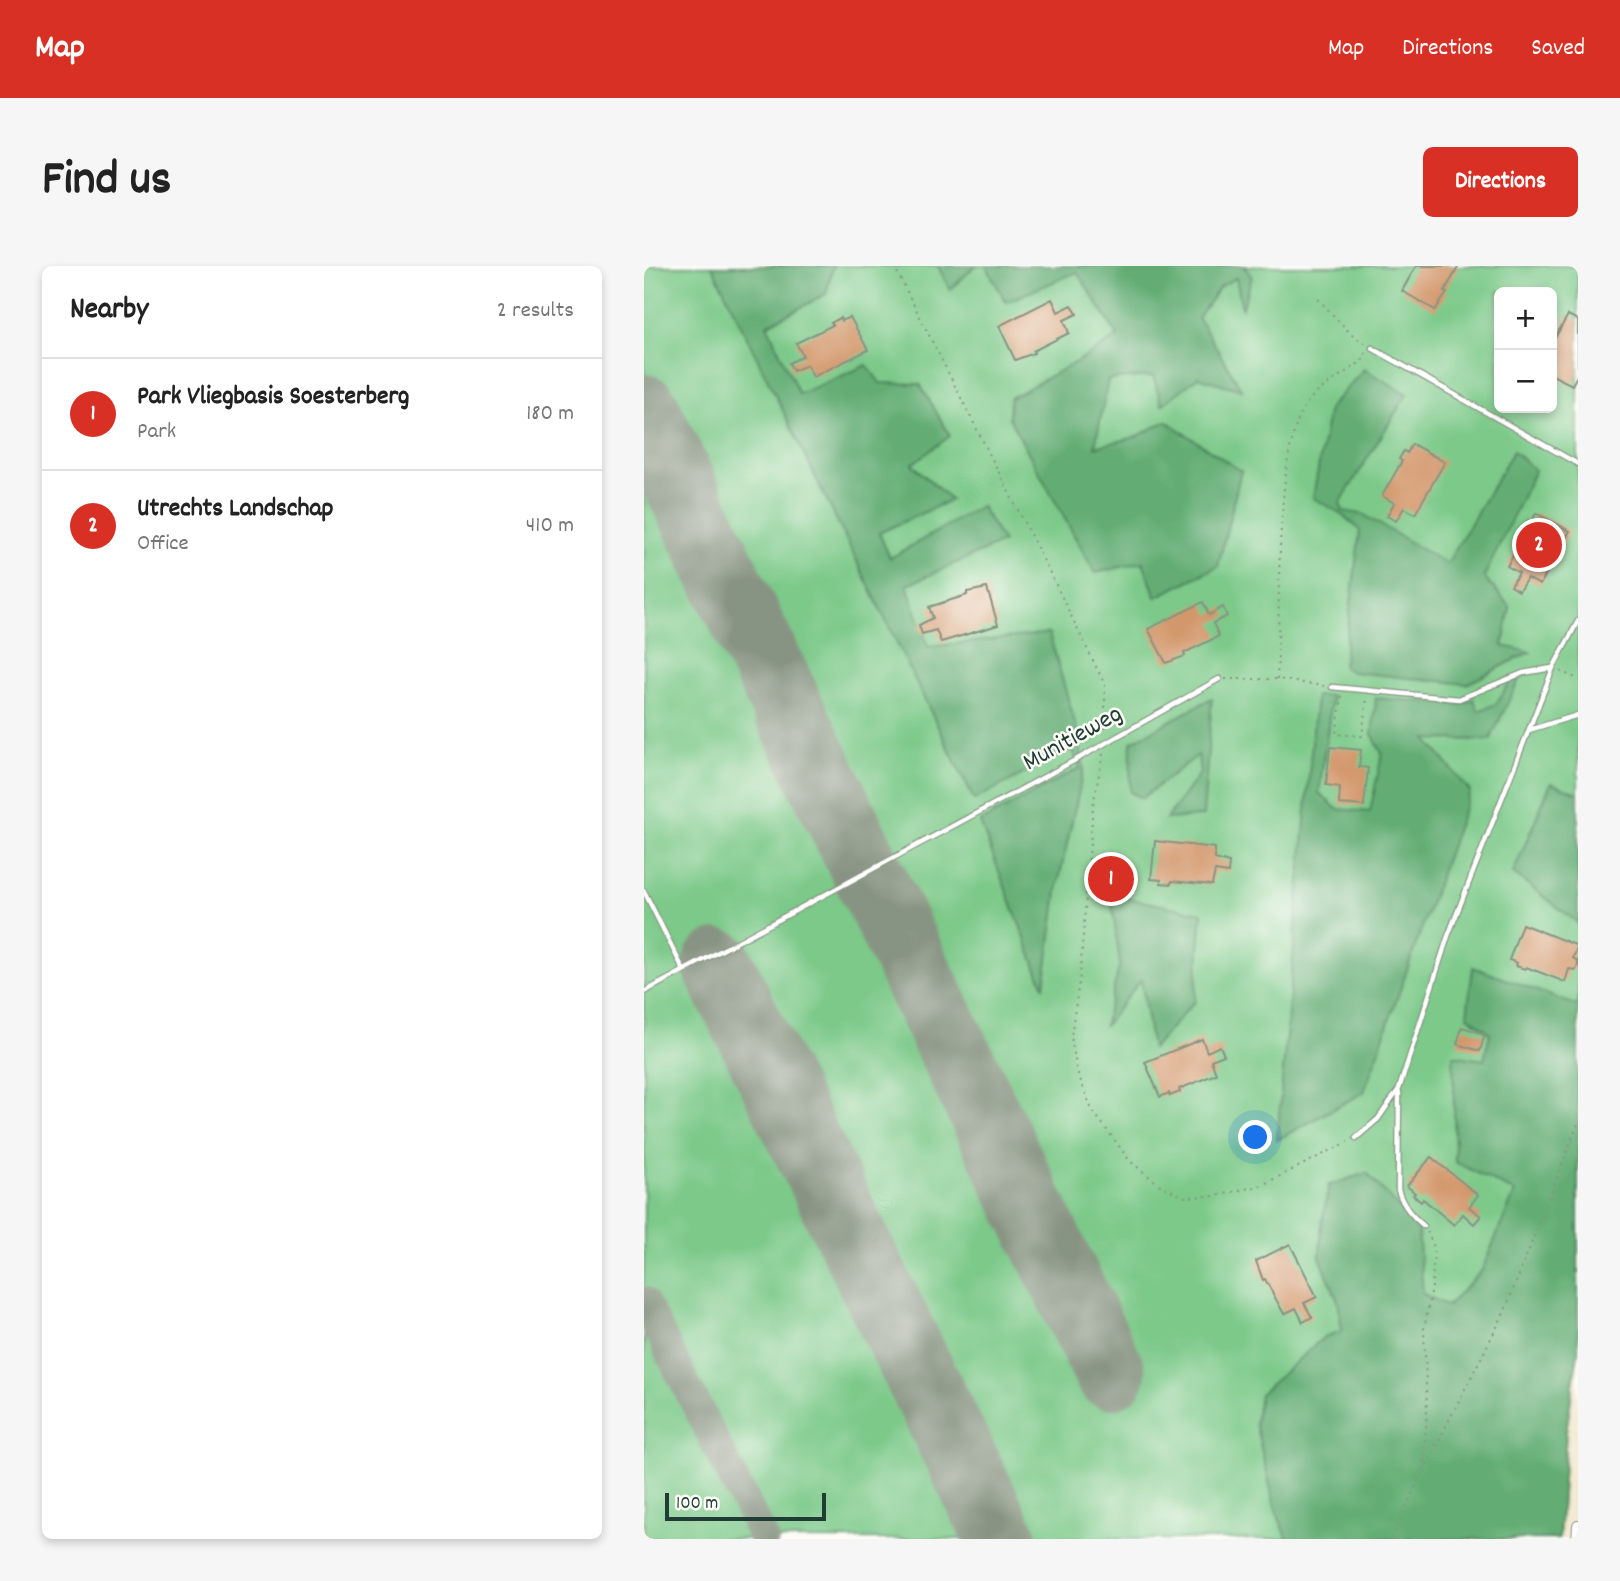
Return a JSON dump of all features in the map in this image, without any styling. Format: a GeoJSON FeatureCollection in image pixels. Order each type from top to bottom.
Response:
{"type":"FeatureCollection","features":[{"type":"Feature","properties":{"kind":"street"},"geometry":{"type":"LineString","coordinates":[[1577,1539],[1578,1525]]}},
{"type":"Feature","properties":{"kind":"lane"},"geometry":{"type":"LineString","coordinates":[[1371,348],[1578,464]]}},
{"type":"Feature","properties":{"kind":"lane"},"geometry":{"type":"LineString","coordinates":[[1424,1227],[1407,1209],[1398,1190],[1399,1089],[1448,936],[1553,668],[1578,621]]}},
{"type":"Feature","properties":{"kind":"lane"},"geometry":{"type":"LineString","coordinates":[[1332,687],[1459,699],[1523,673],[1553,668]]}},
{"type":"Feature","properties":{"kind":"lane","name":"Munitieweg"},"geometry":{"type":"LineString","coordinates":[[644,992],[1105,744],[1219,679]]}},
{"type":"Feature","properties":{"kind":"lane"},"geometry":{"type":"LineString","coordinates":[[1528,731],[1578,715]]}},
{"type":"Feature","properties":{"kind":"lane"},"geometry":{"type":"LineString","coordinates":[[644,891],[683,970]]}},
{"type":"Feature","properties":{"kind":"lane"},"geometry":{"type":"LineString","coordinates":[[1356,1138],[1378,1119],[1399,1089]]}},
{"type":"Feature","properties":{"kind":"path"},"geometry":{"type":"LineString","coordinates":[[894,266],[1105,685],[1105,744],[1093,805],[1080,975],[1072,1036],[1077,1070],[1092,1110],[1130,1161],[1161,1186],[1185,1197],[1216,1196],[1262,1185],[1356,1138]]}},
{"type":"Feature","properties":{"kind":"path"},"geometry":{"type":"LineString","coordinates":[[1277,679],[1287,459],[1297,422],[1310,400],[1362,361],[1370,346],[1353,336],[1318,299]]}},
{"type":"Feature","properties":{"kind":"path"},"geometry":{"type":"LineString","coordinates":[[1553,668],[1578,679]]}},
{"type":"Feature","properties":{"kind":"path"},"geometry":{"type":"LineString","coordinates":[[1219,679],[1277,679],[1332,687]]}},
{"type":"Feature","properties":{"kind":"path"},"geometry":{"type":"LineString","coordinates":[[1343,688],[1336,734],[1362,736],[1368,690]]}},
{"type":"Feature","properties":{"kind":"path"},"geometry":{"type":"LineString","coordinates":[[1391,1539],[1504,1313],[1578,1124]]}},
{"type":"Feature","properties":{"kind":"path"},"geometry":{"type":"LineString","coordinates":[[1423,1471],[1427,1410],[1424,1329],[1432,1288],[1434,1248],[1424,1227]]}},
{"type":"Feature","properties":{"kind":"green space"},"geometry":{"type":"Polygon","coordinates":[[[644,266],[1578,266],[1578,1351],[1566,1432],[1559,1539],[644,1539],[644,266]]]}},
{"type":"Feature","properties":{"kind":"green space"},"geometry":{"type":"Polygon","coordinates":[[[712,266],[833,266],[826,294],[767,325],[799,394],[867,365],[880,383],[920,384],[950,436],[912,464],[951,500],[879,533],[890,558],[981,506],[1003,542],[907,585],[928,647],[1049,633],[1078,733],[1084,768],[1058,884],[1044,988],[980,822],[1080,768],[1072,748],[974,800],[712,266]]]}},
{"type":"Feature","properties":{"kind":"green space"},"geometry":{"type":"Polygon","coordinates":[[[938,266],[975,266],[950,290],[938,266]]]}},
{"type":"Feature","properties":{"kind":"green space"},"geometry":{"type":"Polygon","coordinates":[[[986,266],[1244,266],[1252,277],[1242,309],[1236,278],[1220,287],[1198,318],[1242,390],[1198,377],[1162,405],[1153,376],[1108,380],[1095,447],[1136,437],[1166,421],[1241,471],[1218,566],[1156,597],[1143,562],[1095,573],[1009,418],[1010,398],[1091,354],[1118,336],[1077,272],[1006,302],[986,266]]]}},
{"type":"Feature","properties":{"kind":"green space"},"geometry":{"type":"Polygon","coordinates":[[[1364,369],[1407,394],[1340,503],[1343,511],[1362,514],[1447,564],[1513,451],[1535,470],[1484,577],[1510,607],[1503,646],[1530,652],[1467,684],[1352,672],[1343,667],[1360,530],[1340,513],[1313,498],[1329,408],[1364,369]]]}},
{"type":"Feature","properties":{"kind":"green space"},"geometry":{"type":"Polygon","coordinates":[[[1520,677],[1490,740],[1426,739],[1470,791],[1364,1092],[1277,1140],[1316,696],[1332,696],[1319,793],[1337,809],[1370,812],[1382,754],[1372,734],[1376,698],[1462,704],[1474,699],[1478,711],[1496,704],[1511,680],[1520,677]]]}},
{"type":"Feature","properties":{"kind":"green space"},"geometry":{"type":"Polygon","coordinates":[[[1212,698],[1203,816],[1166,819],[1200,773],[1198,755],[1142,798],[1130,792],[1131,742],[1212,698]]]}},
{"type":"Feature","properties":{"kind":"green space"},"geometry":{"type":"Polygon","coordinates":[[[1551,783],[1578,793],[1578,923],[1513,873],[1551,783]]]}},
{"type":"Feature","properties":{"kind":"green space"},"geometry":{"type":"Polygon","coordinates":[[[1111,895],[1202,913],[1195,1001],[1152,1049],[1141,979],[1104,1027],[1120,964],[1111,895]]]}},
{"type":"Feature","properties":{"kind":"green space"},"geometry":{"type":"Polygon","coordinates":[[[1473,967],[1578,1006],[1578,1351],[1566,1432],[1559,1539],[1288,1539],[1276,1511],[1255,1423],[1260,1394],[1324,1337],[1342,1331],[1338,1301],[1320,1257],[1322,1222],[1329,1185],[1367,1173],[1418,1229],[1423,1294],[1448,1306],[1482,1270],[1515,1192],[1455,1162],[1453,1055],[1484,1060],[1490,1033],[1467,1015],[1473,967]]]}},
{"type":"Feature","properties":{"kind":"building"},"geometry":{"type":"Polygon","coordinates":[[[1416,266],[1459,266],[1444,292],[1447,293],[1435,310],[1402,291],[1416,266]]]}},
{"type":"Feature","properties":{"kind":"building"},"geometry":{"type":"Polygon","coordinates":[[[1052,299],[1058,312],[1072,305],[1077,314],[1064,320],[1069,333],[1033,351],[1034,353],[1015,360],[999,326],[1052,299]]]}},
{"type":"Feature","properties":{"kind":"building"},"geometry":{"type":"Polygon","coordinates":[[[1568,315],[1578,320],[1578,374],[1572,385],[1557,378],[1557,334],[1568,315]]]}},
{"type":"Feature","properties":{"kind":"building"},"geometry":{"type":"Polygon","coordinates":[[[850,317],[868,350],[813,377],[807,365],[793,371],[789,363],[803,356],[796,343],[833,325],[831,323],[840,318],[841,321],[850,317]]]}},
{"type":"Feature","properties":{"kind":"building"},"geometry":{"type":"Polygon","coordinates":[[[1412,444],[1445,462],[1415,514],[1404,508],[1396,521],[1387,516],[1394,503],[1382,496],[1402,461],[1399,459],[1404,451],[1407,453],[1412,444]]]}},
{"type":"Feature","properties":{"kind":"building"},"geometry":{"type":"Polygon","coordinates":[[[1536,513],[1570,531],[1540,585],[1527,578],[1519,591],[1511,586],[1519,573],[1507,566],[1527,531],[1523,529],[1528,520],[1532,522],[1536,513]]]}},
{"type":"Feature","properties":{"kind":"building"},"geometry":{"type":"Polygon","coordinates":[[[987,588],[998,625],[941,642],[936,630],[922,634],[919,625],[933,618],[929,607],[967,595],[967,592],[987,588]]]}},
{"type":"Feature","properties":{"kind":"building"},"geometry":{"type":"Polygon","coordinates":[[[1203,602],[1209,615],[1223,607],[1227,616],[1213,623],[1219,636],[1184,653],[1185,656],[1166,663],[1148,629],[1203,602]]]}},
{"type":"Feature","properties":{"kind":"building"},"geometry":{"type":"Polygon","coordinates":[[[1330,747],[1361,750],[1359,767],[1368,768],[1364,806],[1339,804],[1340,787],[1326,785],[1330,747]]]}},
{"type":"Feature","properties":{"kind":"building"},"geometry":{"type":"Polygon","coordinates":[[[1155,841],[1215,848],[1215,859],[1229,863],[1228,873],[1215,871],[1212,885],[1172,881],[1171,884],[1151,879],[1155,841]]]}},
{"type":"Feature","properties":{"kind":"building"},"geometry":{"type":"Polygon","coordinates":[[[1522,924],[1578,946],[1573,958],[1578,961],[1578,966],[1576,970],[1569,969],[1565,982],[1526,967],[1516,966],[1517,963],[1509,960],[1522,924]]]}},
{"type":"Feature","properties":{"kind":"building"},"geometry":{"type":"Polygon","coordinates":[[[1462,1027],[1485,1034],[1480,1051],[1457,1044],[1462,1027]]]}},
{"type":"Feature","properties":{"kind":"building"},"geometry":{"type":"Polygon","coordinates":[[[1202,1039],[1207,1052],[1220,1046],[1224,1055],[1211,1060],[1216,1074],[1179,1089],[1180,1092],[1160,1097],[1145,1062],[1202,1039]]]}},
{"type":"Feature","properties":{"kind":"building"},"geometry":{"type":"Polygon","coordinates":[[[1431,1157],[1478,1195],[1469,1207],[1481,1216],[1474,1224],[1463,1214],[1454,1225],[1423,1199],[1421,1202],[1407,1186],[1431,1157]]]}},
{"type":"Feature","properties":{"kind":"building"},"geometry":{"type":"Polygon","coordinates":[[[1290,1244],[1317,1297],[1304,1303],[1312,1317],[1303,1322],[1296,1308],[1284,1314],[1265,1279],[1263,1280],[1256,1261],[1290,1244]]]}},
{"type":"Feature","properties":{"kind":"taxiway"},"geometry":{"type":"LineString","coordinates":[[644,1302],[764,1539]]}},
{"type":"Feature","properties":{"kind":"runway"},"geometry":{"type":"LineString","coordinates":[[644,410],[1110,1373]]}},
{"type":"Feature","properties":{"kind":"runway"},"geometry":{"type":"LineString","coordinates":[[718,965],[1001,1539]]}},
{"type":"Feature","properties":{"kind":"place","name":"Utrechts Landschap"},"geometry":{"type":"Point","coordinates":[1539,545]}},
{"type":"Feature","properties":{"kind":"place","name":"Park Vliegbasis Soesterberg"},"geometry":{"type":"Point","coordinates":[1111,879]}}]}
